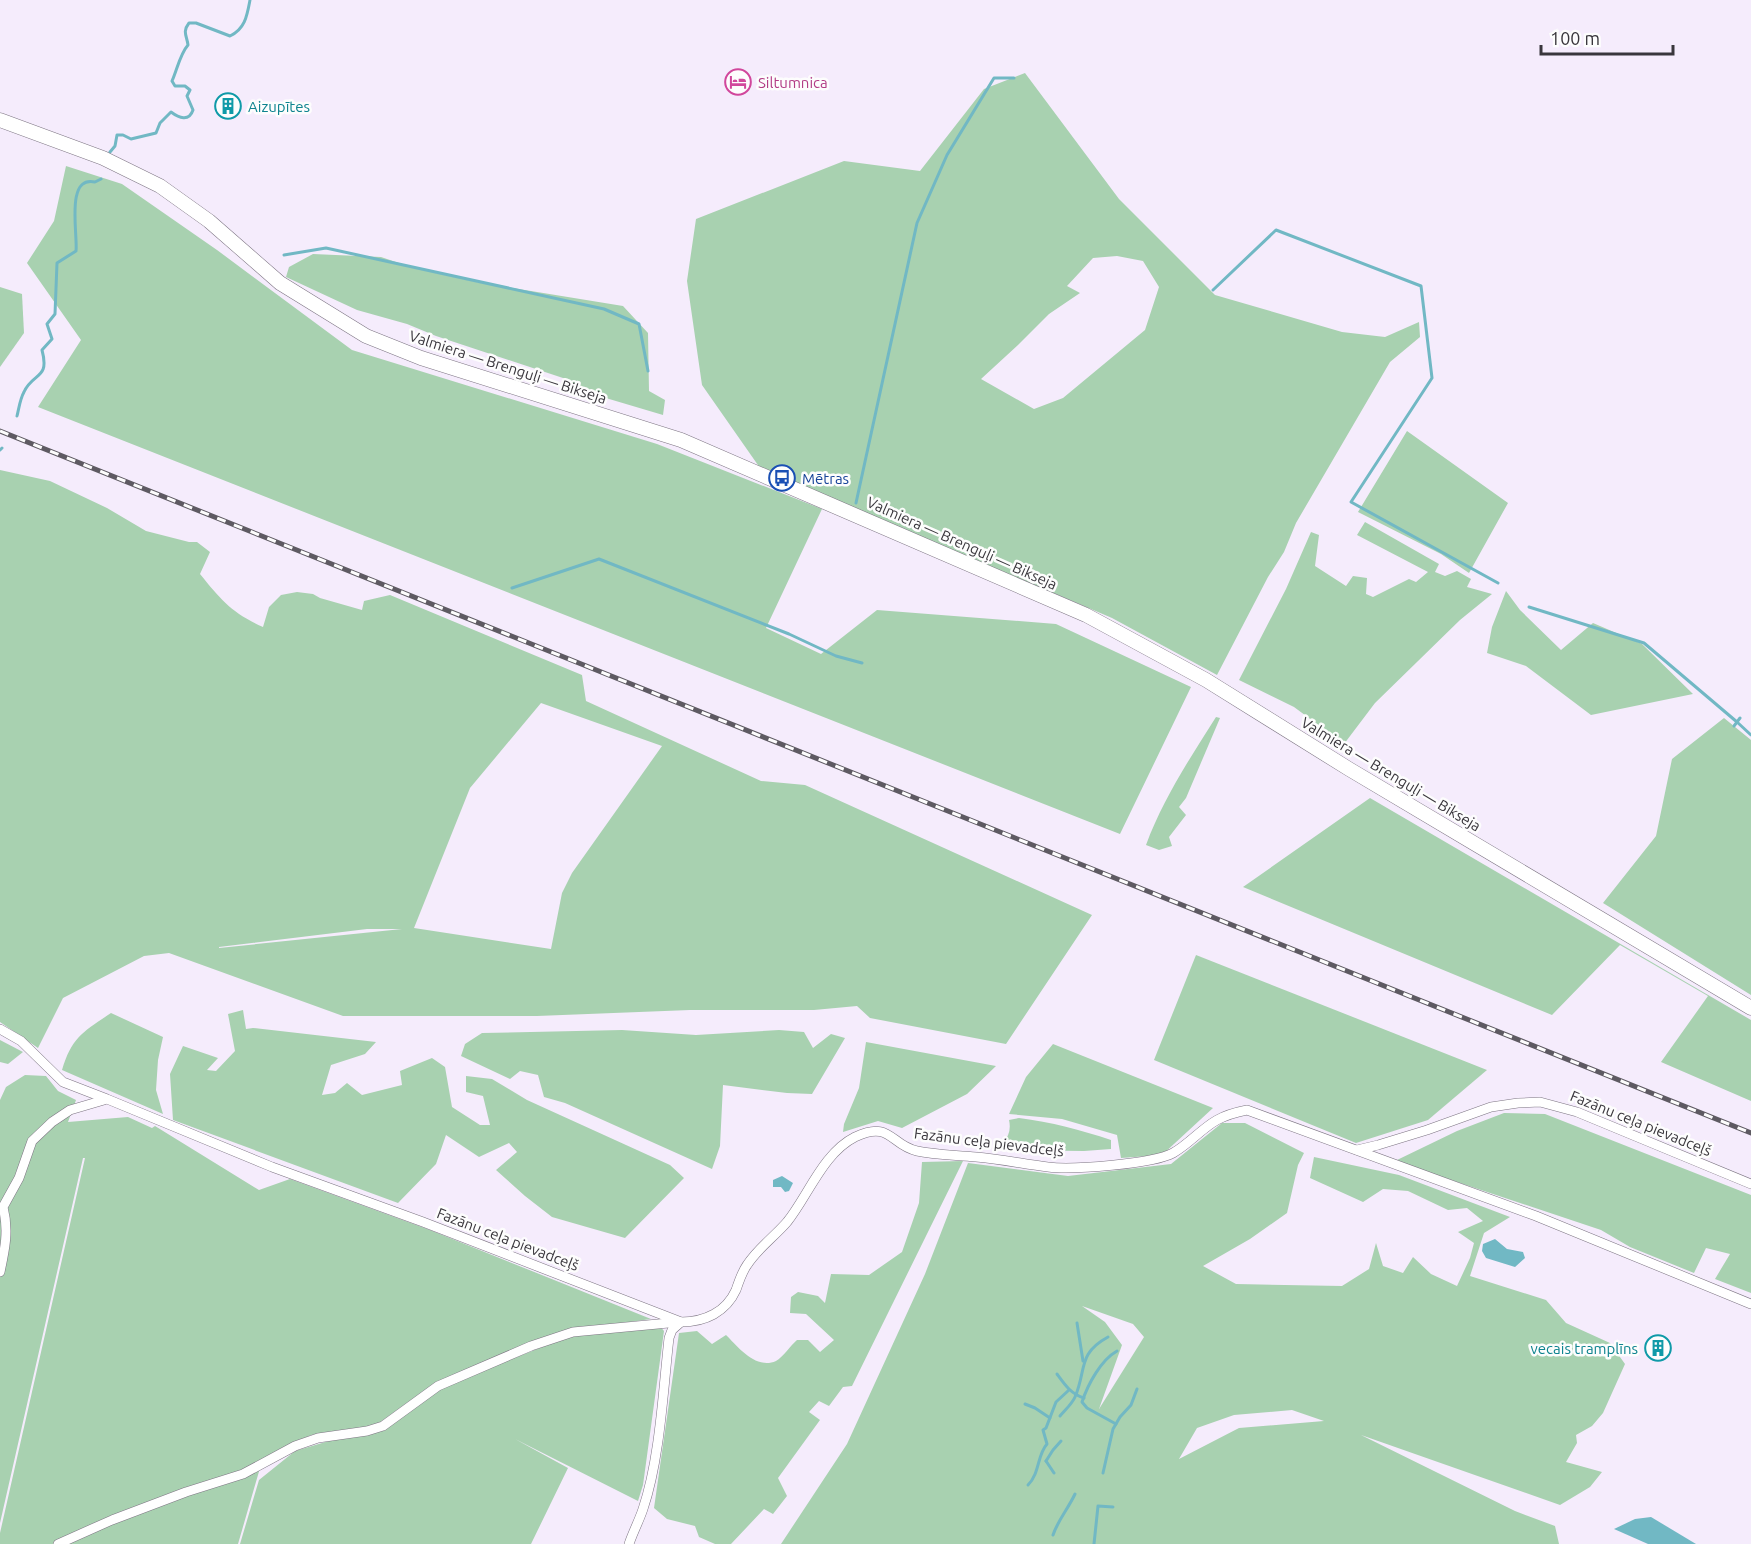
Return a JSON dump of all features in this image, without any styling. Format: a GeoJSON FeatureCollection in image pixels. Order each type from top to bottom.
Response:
{"type":"FeatureCollection","features":[{"type":"Feature","properties":{"kind":"main road","name":"Valmiera — Brenguļi — Bikseja"},"geometry":{"type":"LineString","coordinates":[[0,120],[103,158],[160,186],[209,221],[280,283],[366,336],[421,358],[681,440],[1086,615],[1206,680],[1349,769],[1751,1008]]}},
{"type":"Feature","properties":{"kind":"street","name":"Fazānu ceļa pievadceļš"},"geometry":{"type":"LineString","coordinates":[[0,1029],[21,1041],[63,1082],[272,1167],[423,1222],[681,1322],[695,1322],[708,1318],[730,1301],[744,1268],[757,1250],[787,1221],[820,1170],[834,1154],[854,1138],[875,1132],[885,1131],[905,1146],[917,1151],[979,1157],[1051,1168],[1111,1165],[1159,1159],[1174,1153],[1216,1120],[1247,1110],[1357,1150],[1427,1130],[1491,1107],[1540,1102],[1577,1112],[1751,1184]]}},
{"type":"Feature","properties":{"kind":"street"},"geometry":{"type":"LineString","coordinates":[[0,1272],[7,1244],[7,1222],[3,1207],[19,1178],[32,1141],[52,1122],[70,1110],[107,1099]]}},
{"type":"Feature","properties":{"kind":"street"},"geometry":{"type":"LineString","coordinates":[[1357,1150],[1536,1216],[1751,1304]]}},
{"type":"Feature","properties":{"kind":"street"},"geometry":{"type":"LineString","coordinates":[[57,1544],[186,1492],[243,1474],[303,1443],[383,1426],[438,1386],[531,1346],[573,1332],[681,1322]]}},
{"type":"Feature","properties":{"kind":"street"},"geometry":{"type":"LineString","coordinates":[[628,1544],[643,1508],[650,1479],[669,1338],[672,1330],[681,1322]]}},
{"type":"Feature","properties":{"kind":"green space"},"geometry":{"type":"Polygon","coordinates":[[[1025,73],[1119,199],[1215,295],[1342,332],[1385,337],[1419,322],[1420,337],[1390,362],[1296,523],[1284,552],[1268,577],[1217,675],[1112,618],[760,468],[702,385],[687,281],[696,219],[844,161],[920,171],[984,89],[1025,73]],[[1117,256],[1093,258],[1067,286],[1080,293],[1049,314],[981,379],[1034,409],[1063,398],[1145,330],[1159,287],[1143,261],[1117,256]]]}},
{"type":"Feature","properties":{"kind":"green space"},"geometry":{"type":"Polygon","coordinates":[[[66,166],[122,184],[217,250],[352,350],[657,444],[822,509],[766,628],[821,654],[877,610],[1056,624],[1191,687],[1120,834],[38,407],[81,340],[27,263],[54,221],[66,166]]]}},
{"type":"Feature","properties":{"kind":"green space"},"geometry":{"type":"Polygon","coordinates":[[[313,254],[381,257],[414,268],[481,283],[623,306],[648,333],[649,391],[665,400],[663,415],[589,393],[566,379],[436,336],[407,324],[357,310],[286,277],[289,267],[313,254]]]}},
{"type":"Feature","properties":{"kind":"green space"},"geometry":{"type":"Polygon","coordinates":[[[0,287],[22,294],[24,333],[0,367],[0,287]]]}},
{"type":"Feature","properties":{"kind":"green space"},"geometry":{"type":"Polygon","coordinates":[[[1407,431],[1508,503],[1469,573],[1441,554],[1358,512],[1407,431]]]}},
{"type":"Feature","properties":{"kind":"green space"},"geometry":{"type":"Polygon","coordinates":[[[0,470],[50,481],[107,508],[146,531],[197,542],[210,552],[200,574],[228,605],[263,627],[269,607],[281,595],[297,592],[313,594],[362,610],[364,601],[390,595],[582,675],[586,701],[761,781],[805,785],[1092,915],[1006,1044],[870,1018],[857,1006],[814,1010],[690,1010],[537,1016],[343,1016],[169,953],[144,956],[63,998],[38,1048],[0,1022],[0,470]],[[541,703],[470,788],[414,928],[551,949],[562,893],[572,873],[662,746],[541,703]],[[367,929],[219,947],[219,948],[402,929],[367,929]]]}},
{"type":"Feature","properties":{"kind":"green space"},"geometry":{"type":"Polygon","coordinates":[[[1365,522],[1439,564],[1435,572],[1445,576],[1457,571],[1471,579],[1467,587],[1492,594],[1460,620],[1375,703],[1344,744],[1294,707],[1239,680],[1286,589],[1311,532],[1319,535],[1315,566],[1346,586],[1353,576],[1367,578],[1366,594],[1373,597],[1409,579],[1416,582],[1428,572],[1357,535],[1365,522]]]}},
{"type":"Feature","properties":{"kind":"green space"},"geometry":{"type":"Polygon","coordinates":[[[1506,591],[1520,610],[1561,650],[1593,623],[1642,644],[1693,694],[1591,715],[1526,666],[1487,653],[1492,627],[1506,591]]]}},
{"type":"Feature","properties":{"kind":"green space"},"geometry":{"type":"Polygon","coordinates":[[[1216,717],[1220,718],[1186,798],[1179,807],[1186,815],[1169,837],[1172,846],[1159,850],[1146,845],[1169,795],[1216,717]]]}},
{"type":"Feature","properties":{"kind":"green space"},"geometry":{"type":"Polygon","coordinates":[[[1724,718],[1751,740],[1751,995],[1603,903],[1656,836],[1672,759],[1724,718]]]}},
{"type":"Feature","properties":{"kind":"green space"},"geometry":{"type":"Polygon","coordinates":[[[1370,798],[1751,1020],[1751,1101],[1661,1062],[1708,996],[1620,945],[1552,1015],[1243,887],[1370,798]]]}},
{"type":"Feature","properties":{"kind":"green space"},"geometry":{"type":"Polygon","coordinates":[[[1196,955],[1487,1070],[1428,1120],[1356,1143],[1154,1060],[1196,955]]]}},
{"type":"Feature","properties":{"kind":"green space"},"geometry":{"type":"Polygon","coordinates":[[[243,1010],[246,1029],[376,1042],[365,1054],[331,1065],[322,1095],[335,1093],[347,1083],[362,1095],[402,1085],[400,1071],[432,1058],[445,1067],[452,1107],[480,1125],[490,1125],[483,1096],[466,1092],[466,1076],[492,1079],[527,1100],[670,1165],[684,1178],[625,1238],[552,1217],[525,1196],[496,1170],[517,1152],[509,1143],[479,1157],[446,1135],[436,1164],[398,1203],[173,1120],[170,1074],[183,1046],[218,1058],[207,1070],[216,1071],[235,1051],[228,1014],[243,1010]]]}},
{"type":"Feature","properties":{"kind":"green space"},"geometry":{"type":"Polygon","coordinates":[[[111,1013],[163,1037],[158,1060],[156,1090],[163,1114],[62,1070],[70,1050],[80,1036],[111,1013]]]}},
{"type":"Feature","properties":{"kind":"green space"},"geometry":{"type":"Polygon","coordinates":[[[622,1030],[696,1035],[779,1030],[804,1032],[813,1048],[831,1034],[845,1038],[812,1094],[723,1085],[720,1146],[712,1169],[565,1103],[544,1097],[538,1075],[520,1071],[510,1079],[461,1056],[465,1044],[482,1033],[622,1030]]]}},
{"type":"Feature","properties":{"kind":"green space"},"geometry":{"type":"Polygon","coordinates":[[[0,1040],[23,1052],[8,1064],[0,1062],[0,1040]]]}},
{"type":"Feature","properties":{"kind":"green space"},"geometry":{"type":"Polygon","coordinates":[[[866,1042],[996,1066],[967,1094],[902,1128],[878,1121],[843,1132],[859,1088],[866,1042]]]}},
{"type":"Feature","properties":{"kind":"green space"},"geometry":{"type":"Polygon","coordinates":[[[1053,1044],[1213,1108],[1162,1155],[1121,1158],[1117,1135],[1062,1119],[1009,1114],[1026,1077],[1053,1044]]]}},
{"type":"Feature","properties":{"kind":"green space"},"geometry":{"type":"Polygon","coordinates":[[[25,1075],[46,1076],[58,1091],[76,1100],[68,1122],[128,1117],[152,1128],[155,1126],[259,1190],[290,1179],[430,1230],[651,1319],[572,1330],[432,1385],[379,1423],[356,1430],[311,1435],[262,1461],[238,1544],[0,1544],[0,1533],[85,1158],[83,1158],[0,1523],[0,1100],[6,1087],[25,1075]]]}},
{"type":"Feature","properties":{"kind":"green space"},"geometry":{"type":"Polygon","coordinates":[[[1504,1113],[1545,1114],[1751,1195],[1751,1293],[1715,1279],[1730,1254],[1706,1248],[1694,1273],[1630,1247],[1601,1230],[1397,1160],[1457,1131],[1504,1113]]]}},
{"type":"Feature","properties":{"kind":"green space"},"geometry":{"type":"Polygon","coordinates":[[[1019,1118],[1066,1127],[1111,1140],[1111,1149],[1005,1150],[1003,1143],[1009,1132],[1009,1120],[1019,1118]]]}},
{"type":"Feature","properties":{"kind":"green space"},"geometry":{"type":"Polygon","coordinates":[[[1222,1123],[1245,1123],[1304,1153],[1298,1165],[1287,1213],[1250,1239],[1203,1266],[1236,1284],[1342,1286],[1369,1269],[1376,1243],[1383,1266],[1403,1273],[1413,1257],[1431,1274],[1457,1286],[1474,1243],[1458,1232],[1483,1221],[1467,1208],[1448,1210],[1408,1191],[1383,1189],[1363,1202],[1310,1178],[1314,1157],[1399,1175],[1510,1217],[1484,1233],[1470,1276],[1546,1300],[1566,1323],[1610,1343],[1625,1364],[1603,1413],[1592,1426],[1576,1435],[1577,1443],[1566,1462],[1602,1472],[1590,1487],[1560,1505],[1361,1435],[1515,1511],[1555,1526],[1559,1544],[781,1544],[847,1444],[925,1274],[968,1163],[1068,1176],[1171,1164],[1222,1123]],[[1082,1306],[1105,1322],[1122,1345],[1099,1409],[1144,1337],[1133,1324],[1082,1306]],[[1292,1410],[1234,1415],[1197,1428],[1179,1459],[1239,1428],[1324,1421],[1292,1410]]]}},
{"type":"Feature","properties":{"kind":"green space"},"geometry":{"type":"Polygon","coordinates":[[[963,1161],[852,1386],[843,1387],[829,1406],[819,1401],[809,1412],[820,1420],[778,1478],[787,1496],[773,1514],[764,1509],[731,1544],[715,1544],[699,1537],[695,1526],[667,1519],[654,1508],[679,1333],[697,1331],[712,1344],[726,1335],[748,1356],[761,1362],[776,1361],[797,1340],[808,1340],[820,1352],[834,1340],[806,1314],[790,1313],[791,1297],[798,1292],[818,1296],[825,1303],[831,1274],[869,1275],[902,1252],[919,1203],[922,1162],[963,1161]]]}},
{"type":"Feature","properties":{"kind":"green space"},"geometry":{"type":"Polygon","coordinates":[[[659,1325],[664,1331],[643,1485],[638,1501],[515,1439],[568,1468],[531,1544],[240,1544],[259,1480],[295,1451],[339,1438],[363,1435],[448,1384],[575,1334],[659,1325]]]}},
{"type":"Feature","properties":{"kind":"water"},"geometry":{"type":"Polygon","coordinates":[[[782,1176],[793,1183],[789,1191],[785,1192],[781,1187],[773,1187],[773,1180],[782,1176]]]}},
{"type":"Feature","properties":{"kind":"water"},"geometry":{"type":"Polygon","coordinates":[[[1495,1239],[1507,1249],[1523,1252],[1525,1258],[1515,1267],[1486,1258],[1482,1251],[1483,1244],[1495,1239]]]}},
{"type":"Feature","properties":{"kind":"water"},"geometry":{"type":"Polygon","coordinates":[[[1651,1517],[1696,1544],[1648,1544],[1614,1529],[1635,1519],[1651,1517]]]}},
{"type":"Feature","properties":{"kind":"waterway"},"geometry":{"type":"LineString","coordinates":[[110,152],[115,146],[117,135],[131,139],[156,133],[160,123],[171,112],[180,117],[191,114],[193,110],[187,96],[190,90],[185,86],[175,86],[172,81],[188,45],[185,32],[187,26],[189,23],[196,23],[230,36],[242,26],[250,0]]}},
{"type":"Feature","properties":{"kind":"waterway"},"geometry":{"type":"LineString","coordinates":[[856,503],[917,223],[947,155],[994,78],[1014,78]]}},
{"type":"Feature","properties":{"kind":"waterway"},"geometry":{"type":"LineString","coordinates":[[17,416],[24,392],[44,366],[42,350],[52,339],[47,324],[55,314],[57,263],[76,251],[76,197],[86,182],[101,179]]}},
{"type":"Feature","properties":{"kind":"waterway"},"geometry":{"type":"LineString","coordinates":[[1213,290],[1276,230],[1421,286],[1432,378],[1351,502],[1498,583]]}},
{"type":"Feature","properties":{"kind":"waterway"},"geometry":{"type":"LineString","coordinates":[[284,255],[326,248],[604,309],[639,324],[648,371]]}},
{"type":"Feature","properties":{"kind":"waterway"},"geometry":{"type":"LineString","coordinates":[[512,588],[599,559],[789,634],[836,656],[862,663]]}},
{"type":"Feature","properties":{"kind":"waterway"},"geometry":{"type":"LineString","coordinates":[[1529,607],[1644,643],[1737,722],[1734,726]]}},
{"type":"Feature","properties":{"kind":"waterway"},"geometry":{"type":"LineString","coordinates":[[1740,718],[1737,722],[1751,735]]}},
{"type":"Feature","properties":{"kind":"waterway"},"geometry":{"type":"LineString","coordinates":[[1077,1323],[1083,1361]]}},
{"type":"Feature","properties":{"kind":"waterway"},"geometry":{"type":"LineString","coordinates":[[1060,1416],[1075,1397],[1087,1356],[1098,1343],[1108,1337]]}},
{"type":"Feature","properties":{"kind":"waterway"},"geometry":{"type":"LineString","coordinates":[[1116,1424],[1087,1408],[1082,1402],[1096,1373],[1117,1351]]}},
{"type":"Feature","properties":{"kind":"waterway"},"geometry":{"type":"LineString","coordinates":[[1057,1374],[1072,1392],[1084,1398]]}},
{"type":"Feature","properties":{"kind":"waterway"},"geometry":{"type":"LineString","coordinates":[[1103,1473],[1113,1429],[1131,1405],[1137,1389]]}},
{"type":"Feature","properties":{"kind":"waterway"},"geometry":{"type":"LineString","coordinates":[[1028,1485],[1035,1475],[1047,1444],[1043,1430],[1046,1428],[1056,1402],[1069,1390]]}},
{"type":"Feature","properties":{"kind":"waterway"},"geometry":{"type":"LineString","coordinates":[[1025,1404],[1050,1418]]}},
{"type":"Feature","properties":{"kind":"waterway"},"geometry":{"type":"LineString","coordinates":[[1046,1461],[1061,1441]]}},
{"type":"Feature","properties":{"kind":"waterway"},"geometry":{"type":"LineString","coordinates":[[1046,1461],[1054,1473]]}},
{"type":"Feature","properties":{"kind":"waterway"},"geometry":{"type":"LineString","coordinates":[[1053,1535],[1075,1494]]}},
{"type":"Feature","properties":{"kind":"waterway"},"geometry":{"type":"LineString","coordinates":[[1094,1544],[1098,1506],[1113,1507]]}},
{"type":"Feature","properties":{"kind":"railway"},"geometry":{"type":"LineString","coordinates":[[0,431],[1751,1133]]}},
{"type":"Feature","properties":{"kind":"place","name":"Siltumnica"},"geometry":{"type":"Point","coordinates":[738,82]}},
{"type":"Feature","properties":{"kind":"place","name":"Aizupītes"},"geometry":{"type":"Point","coordinates":[228,106]}},
{"type":"Feature","properties":{"kind":"place","name":"Mētras"},"geometry":{"type":"Point","coordinates":[782,478]}},
{"type":"Feature","properties":{"kind":"place","name":"vecais tramplīns"},"geometry":{"type":"Point","coordinates":[1658,1348]}}]}
